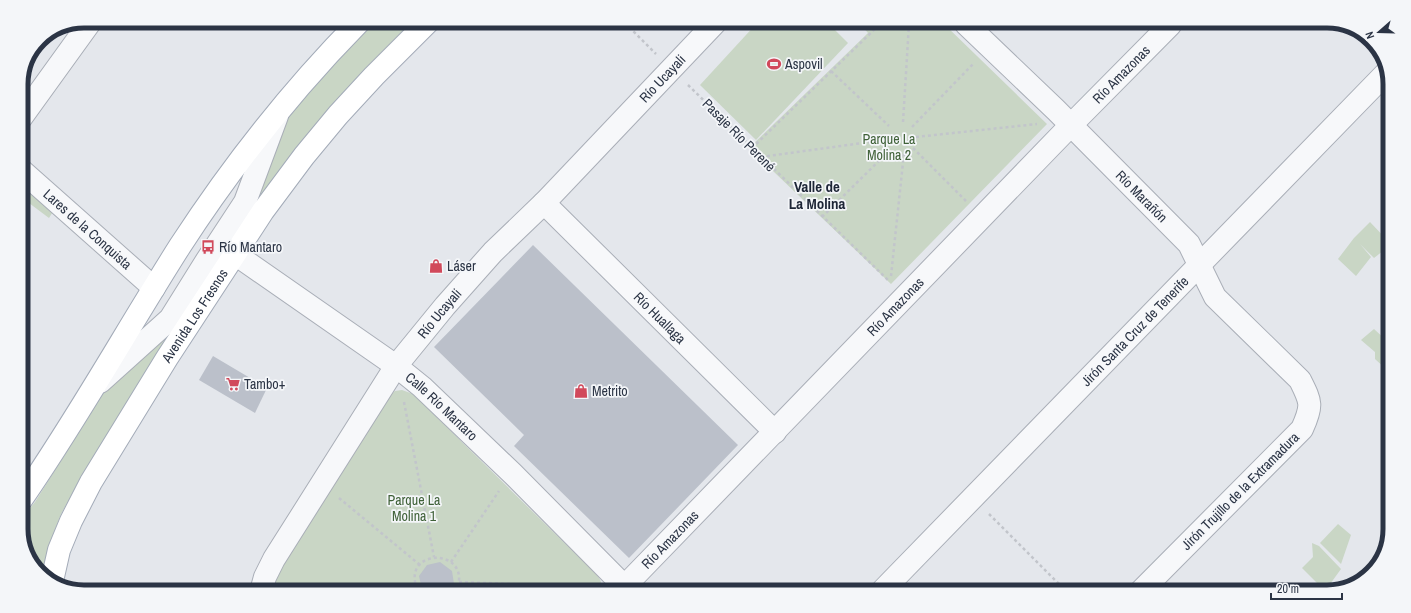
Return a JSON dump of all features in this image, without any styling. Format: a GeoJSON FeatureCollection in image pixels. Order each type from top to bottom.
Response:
{"type":"FeatureCollection","features":[{"type":"Feature","properties":{"kind":"main road"},"geometry":{"type":"LineString","coordinates":[[28,490],[50,458],[95,386],[181,245],[226,180],[279,109],[353,28]]}},
{"type":"Feature","properties":{"kind":"main road","name":"Avenida Los Fresnos"},"geometry":{"type":"LineString","coordinates":[[53,576],[59,550],[68,528],[91,482],[167,358],[263,211],[304,156],[338,115],[422,28]]}},
{"type":"Feature","properties":{"kind":"street"},"geometry":{"type":"LineString","coordinates":[[28,108],[86,28]]}},
{"type":"Feature","properties":{"kind":"street","name":"Río Ucayali"},"geometry":{"type":"LineString","coordinates":[[263,585],[274,559],[396,366],[445,306],[493,252],[544,204],[710,28]]}},
{"type":"Feature","properties":{"kind":"street","name":"Río Marañón"},"geometry":{"type":"LineString","coordinates":[[970,28],[1065,132],[1189,244],[1215,297],[1300,380]]}},
{"type":"Feature","properties":{"kind":"street","name":"Río Amazonas"},"geometry":{"type":"LineString","coordinates":[[627,585],[1167,28]]}},
{"type":"Feature","properties":{"kind":"street","name":"Jirón Santa Cruz de Tenerife"},"geometry":{"type":"LineString","coordinates":[[888,585],[1200,266],[1383,77]]}},
{"type":"Feature","properties":{"kind":"street"},"geometry":{"type":"LineString","coordinates":[[95,386],[170,319],[245,202],[279,109]]}},
{"type":"Feature","properties":{"kind":"street","name":"Lares de la Conquista"},"geometry":{"type":"LineString","coordinates":[[28,176],[122,262],[154,288]]}},
{"type":"Feature","properties":{"kind":"street","name":"Río Huallaga"},"geometry":{"type":"LineString","coordinates":[[544,204],[775,432]]}},
{"type":"Feature","properties":{"kind":"street","name":"Calle Río Mantaro"},"geometry":{"type":"LineString","coordinates":[[235,254],[396,366],[422,388],[513,474],[621,585]]}},
{"type":"Feature","properties":{"kind":"street","name":"Jirón Trujillo de la Extramadura"},"geometry":{"type":"LineString","coordinates":[[1147,585],[1302,428],[1310,412],[1308,397],[1300,380]]}},
{"type":"Feature","properties":{"kind":"path","name":"Pasaje Río Perené"},"geometry":{"type":"LineString","coordinates":[[630,28],[891,283],[904,153]]}},
{"type":"Feature","properties":{"kind":"path"},"geometry":{"type":"LineString","coordinates":[[752,148],[876,28]]}},
{"type":"Feature","properties":{"kind":"path"},"geometry":{"type":"LineString","coordinates":[[903,122],[909,28]]}},
{"type":"Feature","properties":{"kind":"path"},"geometry":{"type":"LineString","coordinates":[[912,127],[977,59]]}},
{"type":"Feature","properties":{"kind":"path"},"geometry":{"type":"LineString","coordinates":[[831,71],[889,126]]}},
{"type":"Feature","properties":{"kind":"path"},"geometry":{"type":"LineString","coordinates":[[916,137],[1044,123],[1065,132]]}},
{"type":"Feature","properties":{"kind":"path"},"geometry":{"type":"LineString","coordinates":[[761,157],[884,140]]}},
{"type":"Feature","properties":{"kind":"path"},"geometry":{"type":"LineString","coordinates":[[913,148],[967,202]]}},
{"type":"Feature","properties":{"kind":"path"},"geometry":{"type":"LineString","coordinates":[[822,217],[890,150]]}},
{"type":"Feature","properties":{"kind":"path"},"geometry":{"type":"LineString","coordinates":[[404,402],[434,557]]}},
{"type":"Feature","properties":{"kind":"path"},"geometry":{"type":"LineString","coordinates":[[320,486],[338,497],[420,565]]}},
{"type":"Feature","properties":{"kind":"path"},"geometry":{"type":"LineString","coordinates":[[451,562],[499,492]]}},
{"type":"Feature","properties":{"kind":"path"},"geometry":{"type":"LineString","coordinates":[[973,498],[1060,585]]}},
{"type":"Feature","properties":{"kind":"path"},"geometry":{"type":"LineString","coordinates":[[407,585],[415,584],[414,577],[420,565],[424,561],[434,557],[446,559],[451,562],[456,568],[460,582],[459,585]]}},
{"type":"Feature","properties":{"kind":"path"},"geometry":{"type":"LineString","coordinates":[[460,582],[541,585]]}},
{"type":"Feature","properties":{"kind":"green space"},"geometry":{"type":"Polygon","coordinates":[[[368,28],[406,28],[360,74],[317,123],[259,198],[255,200],[287,117],[338,58],[368,28]]]}},
{"type":"Feature","properties":{"kind":"green space","name":"Aspovil"},"geometry":{"type":"Polygon","coordinates":[[[752,28],[833,28],[848,43],[756,140],[700,85],[752,28]]]}},
{"type":"Feature","properties":{"kind":"green space","name":"Parque La Molina 2"},"geometry":{"type":"Polygon","coordinates":[[[864,28],[948,28],[1047,124],[891,284],[749,148],[868,33],[864,28]]]}},
{"type":"Feature","properties":{"kind":"green space"},"geometry":{"type":"Polygon","coordinates":[[[28,186],[54,210],[49,218],[28,202],[28,186]]]}},
{"type":"Feature","properties":{"kind":"green space"},"geometry":{"type":"Polygon","coordinates":[[[1370,222],[1383,236],[1383,251],[1374,258],[1360,244],[1371,257],[1356,276],[1338,259],[1354,238],[1370,222]]]}},
{"type":"Feature","properties":{"kind":"green space"},"geometry":{"type":"Polygon","coordinates":[[[177,323],[80,480],[61,514],[48,548],[43,567],[37,560],[29,540],[28,510],[35,502],[107,387],[177,323]]]}},
{"type":"Feature","properties":{"kind":"green space"},"geometry":{"type":"Polygon","coordinates":[[[1374,329],[1383,337],[1383,366],[1375,359],[1375,352],[1361,340],[1374,329]]]}},
{"type":"Feature","properties":{"kind":"green space","name":"Parque La Molina 1"},"geometry":{"type":"Polygon","coordinates":[[[402,390],[413,394],[592,570],[601,581],[601,585],[273,585],[276,576],[389,396],[395,391],[402,390]]]}},
{"type":"Feature","properties":{"kind":"green space"},"geometry":{"type":"Polygon","coordinates":[[[1338,524],[1351,535],[1341,564],[1320,543],[1338,524]]]}},
{"type":"Feature","properties":{"kind":"green space"},"geometry":{"type":"Polygon","coordinates":[[[1312,543],[1319,546],[1341,569],[1329,585],[1319,585],[1302,568],[1313,557],[1312,543]]]}},
{"type":"Feature","properties":{"kind":"building","name":"Metrito"},"geometry":{"type":"Polygon","coordinates":[[[533,245],[738,445],[629,558],[514,446],[524,435],[434,347],[533,245]]]}},
{"type":"Feature","properties":{"kind":"building","name":"Tambo+"},"geometry":{"type":"Polygon","coordinates":[[[213,356],[267,388],[255,413],[199,380],[213,356]]]}},
{"type":"Feature","properties":{"kind":"building"},"geometry":{"type":"Polygon","coordinates":[[[440,562],[452,571],[453,585],[421,585],[419,576],[427,565],[440,562]]]}},
{"type":"Feature","properties":{"kind":"place","name":"Aspovil"},"geometry":{"type":"Point","coordinates":[774,64]}},
{"type":"Feature","properties":{"kind":"place","name":"Río Mantaro"},"geometry":{"type":"Point","coordinates":[208,247]}},
{"type":"Feature","properties":{"kind":"place","name":"Láser"},"geometry":{"type":"Point","coordinates":[436,266]}},
{"type":"Feature","properties":{"kind":"place","name":"Tambo+"},"geometry":{"type":"Point","coordinates":[233,384]}},
{"type":"Feature","properties":{"kind":"place","name":"Metrito"},"geometry":{"type":"Point","coordinates":[581,391]}},
{"type":"Feature","properties":{"kind":"district","name":"Valle de La Molina"},"geometry":{"type":"Point","coordinates":[817,194]}}]}
